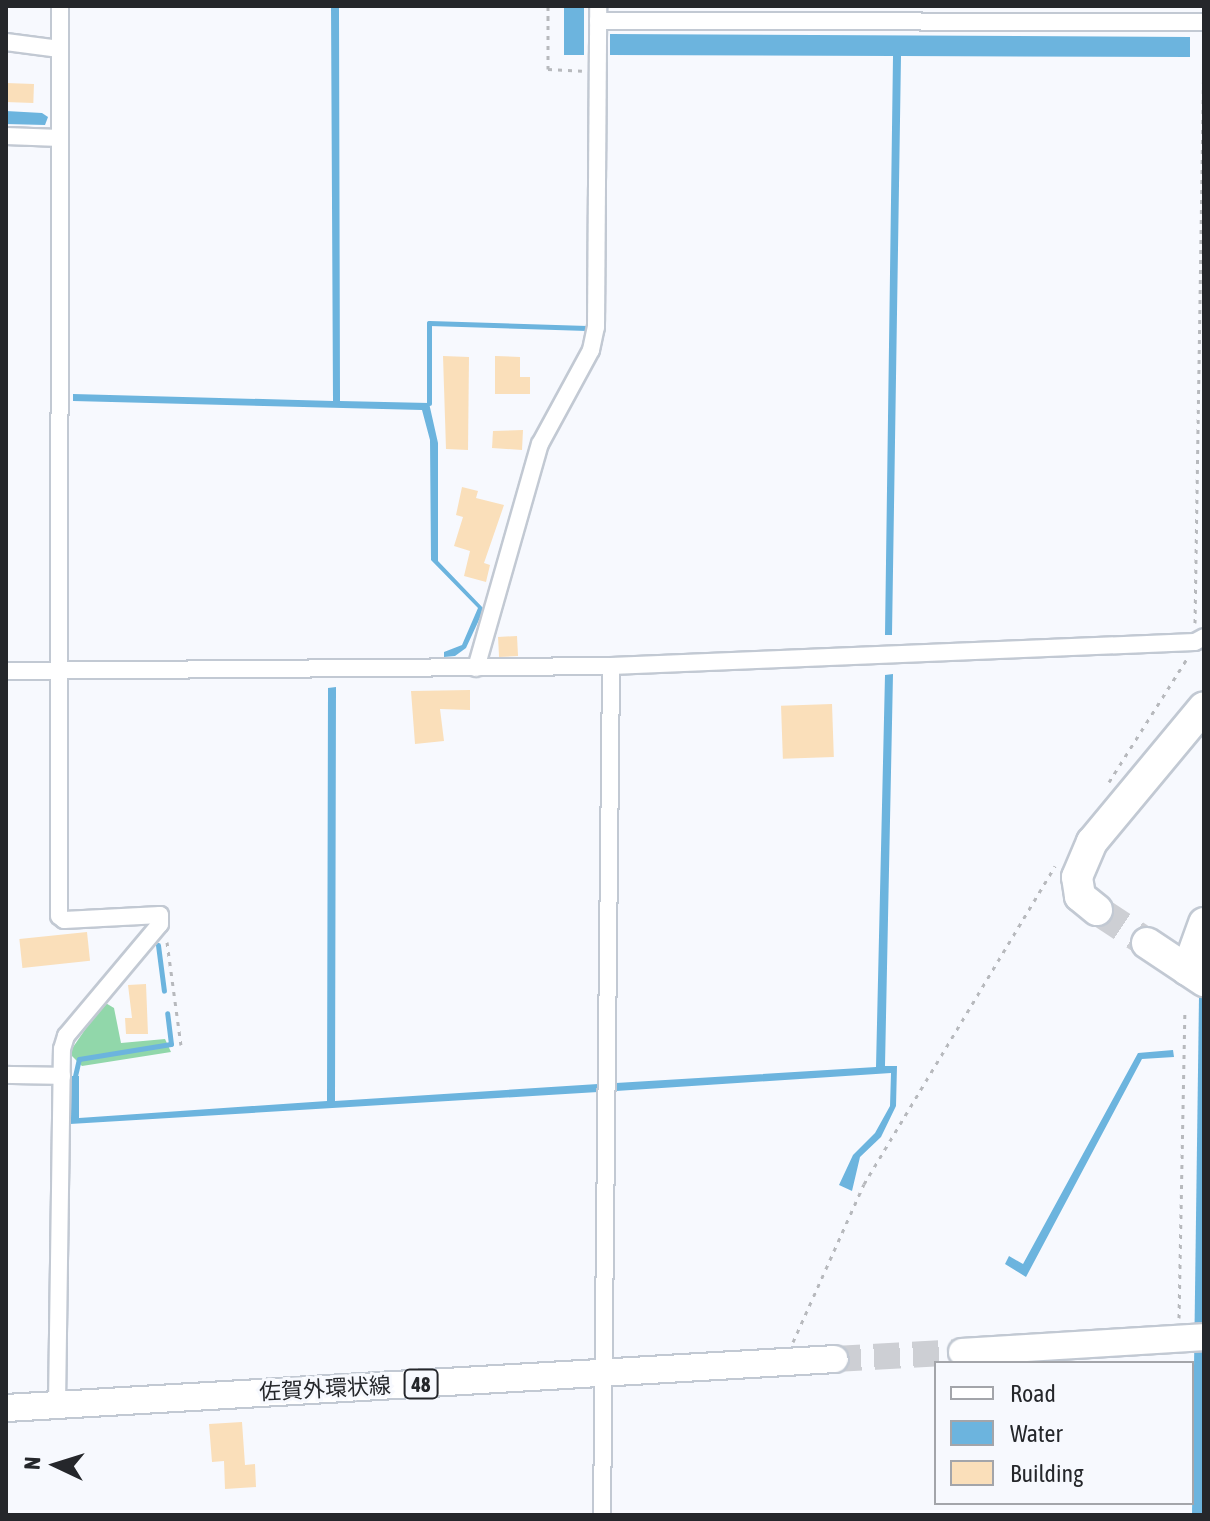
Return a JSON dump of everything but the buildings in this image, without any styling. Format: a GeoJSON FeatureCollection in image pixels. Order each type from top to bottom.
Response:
{"type":"FeatureCollection","features":[{"type":"Feature","properties":{"kind":"highway"},"geometry":{"type":"LineString","coordinates":[[1097,910],[1080,896],[1077,877],[1092,842],[1204,707]]}},
{"type":"Feature","properties":{"kind":"highway"},"geometry":{"type":"LineString","coordinates":[[1147,943],[1195,975],[1204,923]]}},
{"type":"Feature","properties":{"kind":"main road"},"geometry":{"type":"LineString","coordinates":[[962,1352],[1192,1337]]}},
{"type":"Feature","properties":{"kind":"main road","name":"佐賀外環状線"},"geometry":{"type":"LineString","coordinates":[[6,1408],[835,1359]]}},
{"type":"Feature","properties":{"kind":"street"},"geometry":{"type":"LineString","coordinates":[[57,1405],[62,1076],[66,1036],[160,924],[160,915],[153,912],[64,920],[59,916],[60,6]]}},
{"type":"Feature","properties":{"kind":"street"},"geometry":{"type":"LineString","coordinates":[[476,668],[540,444],[594,339],[598,13],[1204,22]]}},
{"type":"Feature","properties":{"kind":"street"},"geometry":{"type":"LineString","coordinates":[[6,42],[60,49]]}},
{"type":"Feature","properties":{"kind":"street"},"geometry":{"type":"LineString","coordinates":[[6,136],[60,138]]}},
{"type":"Feature","properties":{"kind":"street"},"geometry":{"type":"LineString","coordinates":[[6,671],[611,666],[1200,639]]}},
{"type":"Feature","properties":{"kind":"street"},"geometry":{"type":"LineString","coordinates":[[602,1515],[611,666]]}},
{"type":"Feature","properties":{"kind":"street"},"geometry":{"type":"LineString","coordinates":[[6,1075],[62,1076]]}},
{"type":"Feature","properties":{"kind":"path"},"geometry":{"type":"LineString","coordinates":[[548,6],[548,69],[597,71]]}},
{"type":"Feature","properties":{"kind":"path"},"geometry":{"type":"LineString","coordinates":[[1106,787],[1200,639],[1204,43]]}},
{"type":"Feature","properties":{"kind":"path"},"geometry":{"type":"LineString","coordinates":[[790,1362],[793,1337],[864,1184],[1055,865]]}},
{"type":"Feature","properties":{"kind":"path"},"geometry":{"type":"LineString","coordinates":[[160,924],[181,1045]]}},
{"type":"Feature","properties":{"kind":"path"},"geometry":{"type":"LineString","coordinates":[[1185,1014],[1192,1337]]}},
{"type":"Feature","properties":{"kind":"green space"},"geometry":{"type":"Polygon","coordinates":[[[104,1002],[114,1008],[121,1043],[165,1039],[171,1052],[82,1066],[69,1053],[104,1002]]]}},
{"type":"Feature","properties":{"kind":"water"},"geometry":{"type":"Polygon","coordinates":[[[331,6],[339,6],[340,401],[429,403],[438,443],[438,561],[484,609],[466,648],[455,656],[444,657],[444,652],[462,645],[478,608],[431,560],[430,440],[422,410],[73,401],[73,394],[333,401],[331,6]]]}},
{"type":"Feature","properties":{"kind":"water"},"geometry":{"type":"Polygon","coordinates":[[[564,6],[584,6],[584,55],[564,55],[564,6]]]}},
{"type":"Feature","properties":{"kind":"water"},"geometry":{"type":"Polygon","coordinates":[[[610,34],[1190,37],[1190,57],[901,56],[892,635],[885,635],[893,56],[610,55],[610,34]]]}},
{"type":"Feature","properties":{"kind":"water"},"geometry":{"type":"Polygon","coordinates":[[[6,111],[42,113],[48,117],[45,125],[6,124],[6,111]]]}},
{"type":"Feature","properties":{"kind":"water"},"geometry":{"type":"Polygon","coordinates":[[[893,674],[885,1066],[897,1066],[896,1106],[881,1137],[860,1157],[852,1191],[839,1185],[853,1155],[875,1133],[890,1106],[891,1073],[616,1091],[616,1083],[876,1067],[885,675],[893,674]]]}},
{"type":"Feature","properties":{"kind":"water"},"geometry":{"type":"Polygon","coordinates":[[[336,687],[335,1101],[598,1084],[598,1092],[70,1124],[71,1076],[79,1076],[79,1118],[327,1101],[328,688],[336,687]]]}},
{"type":"Feature","properties":{"kind":"water"},"geometry":{"type":"Polygon","coordinates":[[[1204,985],[1204,1515],[1192,1515],[1194,1505],[1199,997],[1204,985]]]}},
{"type":"Feature","properties":{"kind":"water"},"geometry":{"type":"Polygon","coordinates":[[[1173,1050],[1174,1057],[1142,1059],[1026,1277],[1005,1264],[1009,1256],[1023,1264],[1138,1053],[1173,1050]]]}},
{"type":"Feature","properties":{"kind":"waterway"},"geometry":{"type":"LineString","coordinates":[[429,403],[429,323],[587,328]]}},
{"type":"Feature","properties":{"kind":"waterway"},"geometry":{"type":"LineString","coordinates":[[158,945],[164,991]]}},
{"type":"Feature","properties":{"kind":"waterway"},"geometry":{"type":"LineString","coordinates":[[75,1076],[79,1059],[171,1044],[167,1013]]}},
{"type":"Feature","properties":{"kind":"tunnel"},"geometry":{"type":"LineString","coordinates":[[1097,910],[1147,943]]}},
{"type":"Feature","properties":{"kind":"tunnel"},"geometry":{"type":"LineString","coordinates":[[835,1359],[962,1352]]}}]}
